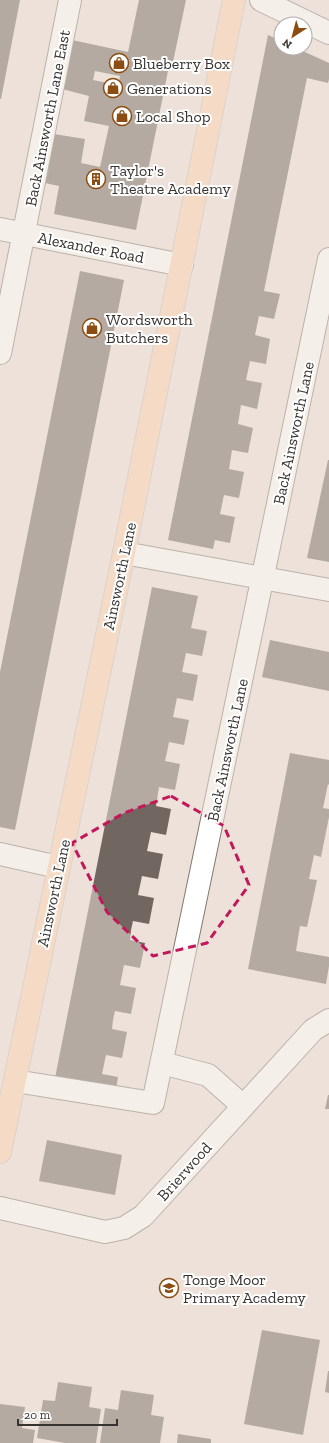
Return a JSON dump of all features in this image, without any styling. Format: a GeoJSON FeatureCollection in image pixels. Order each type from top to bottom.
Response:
{"type":"FeatureCollection","features":[{"type":"Feature","properties":{"kind":"main road","name":"Ainsworth Lane"},"geometry":{"type":"LineString","coordinates":[[0,1152],[124,552],[234,0]]}},
{"type":"Feature","properties":{"kind":"street","name":"Back Ainsworth Lane East"},"geometry":{"type":"LineString","coordinates":[[0,353],[70,0]]}},
{"type":"Feature","properties":{"kind":"street"},"geometry":{"type":"LineString","coordinates":[[262,0],[329,32]]}},
{"type":"Feature","properties":{"kind":"street","name":"Alexander Road"},"geometry":{"type":"LineString","coordinates":[[0,229],[182,265]]}},
{"type":"Feature","properties":{"kind":"street","name":"Back Ainsworth Lane"},"geometry":{"type":"LineString","coordinates":[[15,1081],[153,1104],[329,259]]}},
{"type":"Feature","properties":{"kind":"street"},"geometry":{"type":"LineString","coordinates":[[124,552],[329,590]]}},
{"type":"Feature","properties":{"kind":"street"},"geometry":{"type":"LineString","coordinates":[[0,854],[58,867]]}},
{"type":"Feature","properties":{"kind":"street","name":"Brierwood"},"geometry":{"type":"LineString","coordinates":[[0,1208],[105,1232],[124,1228],[143,1216],[313,1030],[329,1020]]}},
{"type":"Feature","properties":{"kind":"street"},"geometry":{"type":"LineString","coordinates":[[162,1063],[208,1075],[243,1106]]}},
{"type":"Feature","properties":{"kind":"highlighted area"},"geometry":{"type":"Polygon","coordinates":[[[171,796],[224,826],[249,885],[207,943],[153,956],[107,912],[72,843],[124,813],[171,796]]]}},
{"type":"Feature","properties":{"kind":"building"},"geometry":{"type":"Polygon","coordinates":[[[0,0],[20,0],[1,99],[0,99],[0,0]]]}},
{"type":"Feature","properties":{"kind":"building"},"geometry":{"type":"Polygon","coordinates":[[[139,0],[186,0],[173,62],[170,61],[136,230],[54,214],[59,186],[45,183],[54,134],[85,139],[81,163],[100,167],[109,126],[84,121],[89,96],[62,89],[72,40],[128,52],[139,0]],[[95,71],[93,80],[118,85],[120,76],[95,71]]]}},
{"type":"Feature","properties":{"kind":"building"},"geometry":{"type":"Polygon","coordinates":[[[268,35],[273,37],[273,56],[313,56],[329,63],[329,79],[328,83],[307,78],[264,291],[280,294],[274,319],[259,316],[255,335],[270,339],[266,364],[250,361],[246,380],[262,383],[257,409],[241,405],[238,424],[253,428],[248,453],[232,450],[229,469],[244,472],[239,498],[224,495],[220,514],[235,517],[230,543],[215,540],[213,549],[168,540],[268,35]]]}},
{"type":"Feature","properties":{"kind":"building"},"geometry":{"type":"Polygon","coordinates":[[[80,271],[124,280],[15,830],[0,827],[0,672],[80,271]]]}},
{"type":"Feature","properties":{"kind":"building"},"geometry":{"type":"Polygon","coordinates":[[[329,460],[329,562],[307,558],[329,460]]]}},
{"type":"Feature","properties":{"kind":"building"},"geometry":{"type":"Polygon","coordinates":[[[152,587],[198,596],[191,628],[207,631],[202,656],[186,653],[182,672],[198,675],[193,701],[177,698],[173,717],[189,720],[184,745],[169,742],[165,761],[180,764],[175,790],[159,787],[156,806],[171,809],[166,835],[151,832],[147,851],[163,854],[158,879],[142,876],[138,895],[154,898],[149,924],[133,921],[131,930],[130,940],[145,943],[140,968],[124,965],[120,985],[136,988],[131,1014],[115,1011],[113,1020],[112,1029],[127,1032],[122,1058],[106,1055],[102,1074],[118,1077],[116,1090],[55,1078],[152,587]]]}},
{"type":"Feature","properties":{"kind":"building"},"geometry":{"type":"Polygon","coordinates":[[[270,640],[329,652],[329,691],[262,677],[270,640]]]}},
{"type":"Feature","properties":{"kind":"building"},"geometry":{"type":"Polygon","coordinates":[[[290,753],[329,760],[329,785],[328,784],[323,808],[329,809],[329,817],[321,857],[314,855],[309,879],[317,880],[307,927],[300,926],[296,951],[329,957],[326,984],[248,969],[290,753]]]}},
{"type":"Feature","properties":{"kind":"building"},"geometry":{"type":"Polygon","coordinates":[[[328,1095],[329,1109],[325,1109],[328,1095]]]}},
{"type":"Feature","properties":{"kind":"building"},"geometry":{"type":"Polygon","coordinates":[[[47,1140],[122,1155],[115,1195],[39,1181],[47,1140]]]}},
{"type":"Feature","properties":{"kind":"building"},"geometry":{"type":"Polygon","coordinates":[[[262,1330],[320,1340],[303,1435],[244,1424],[262,1330]]]}},
{"type":"Feature","properties":{"kind":"building"},"geometry":{"type":"Polygon","coordinates":[[[329,1371],[329,1393],[325,1392],[329,1371]]]}},
{"type":"Feature","properties":{"kind":"building"},"geometry":{"type":"Polygon","coordinates":[[[58,1382],[92,1387],[89,1407],[101,1409],[96,1443],[65,1443],[37,1438],[43,1400],[55,1401],[58,1382]]]}},
{"type":"Feature","properties":{"kind":"building"},"geometry":{"type":"Polygon","coordinates":[[[121,1390],[154,1395],[151,1415],[164,1417],[160,1443],[100,1443],[105,1408],[118,1410],[121,1390]]]}},
{"type":"Feature","properties":{"kind":"building"},"geometry":{"type":"Polygon","coordinates":[[[0,1404],[25,1407],[22,1428],[35,1430],[33,1443],[0,1443],[0,1404]]]}},
{"type":"Feature","properties":{"kind":"building"},"geometry":{"type":"Polygon","coordinates":[[[178,1434],[211,1439],[211,1443],[177,1443],[178,1434]]]}},
{"type":"Feature","properties":{"kind":"place","name":"Blueberry Box"},"geometry":{"type":"Point","coordinates":[119,63]}},
{"type":"Feature","properties":{"kind":"place","name":"Generations"},"geometry":{"type":"Point","coordinates":[113,88]}},
{"type":"Feature","properties":{"kind":"place","name":"Local Shop"},"geometry":{"type":"Point","coordinates":[122,116]}},
{"type":"Feature","properties":{"kind":"place","name":"Taylor's Theatre Academy"},"geometry":{"type":"Point","coordinates":[96,179]}},
{"type":"Feature","properties":{"kind":"place","name":"Wordsworth Butchers"},"geometry":{"type":"Point","coordinates":[92,328]}},
{"type":"Feature","properties":{"kind":"place","name":"Tonge Moor Primary Academy"},"geometry":{"type":"Point","coordinates":[169,1288]}}]}
